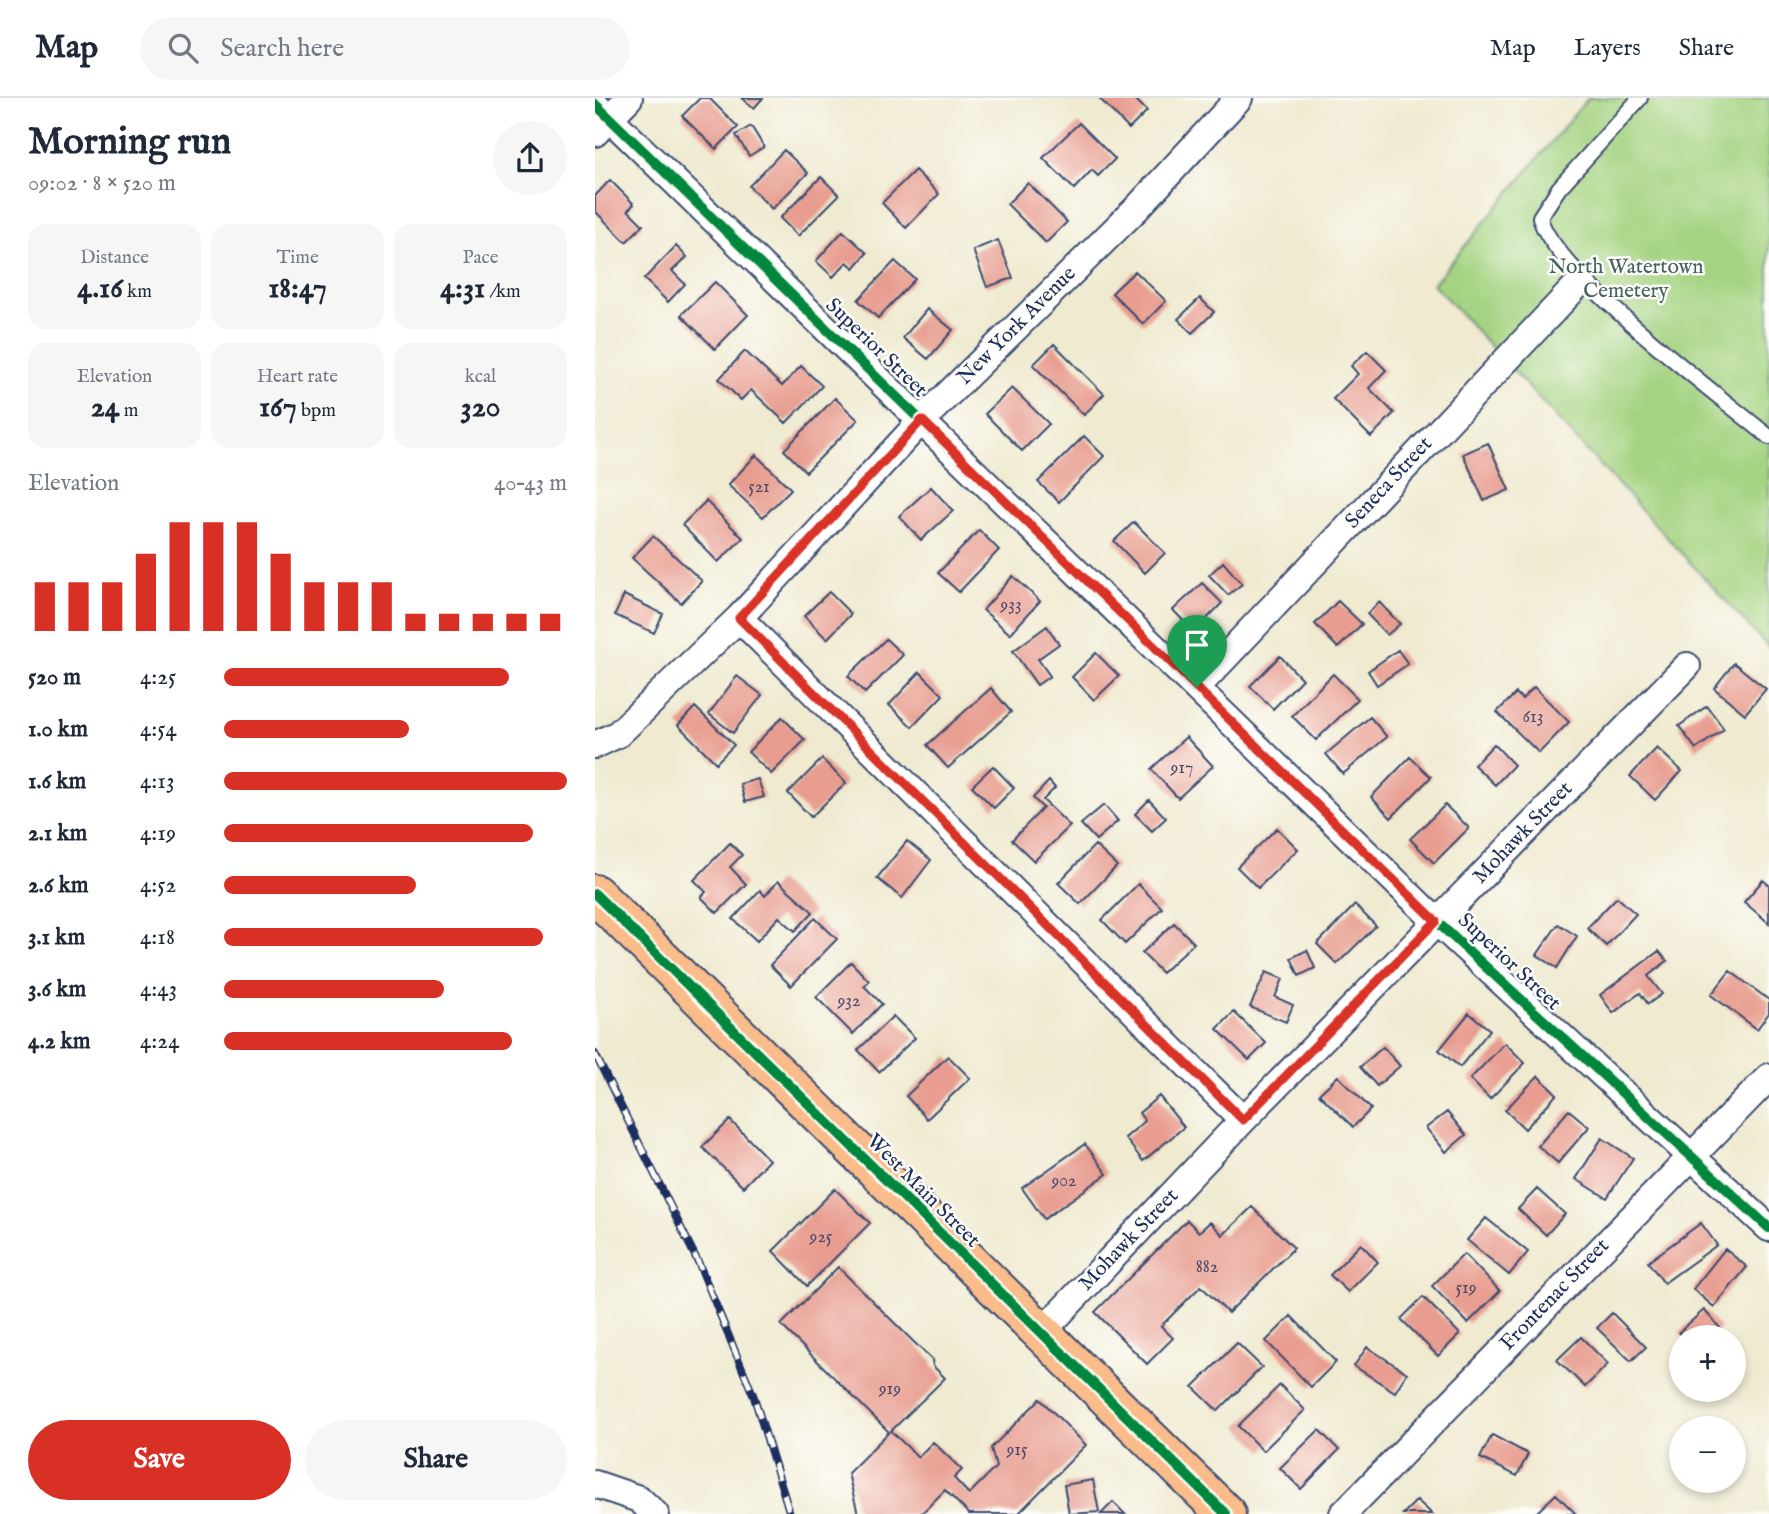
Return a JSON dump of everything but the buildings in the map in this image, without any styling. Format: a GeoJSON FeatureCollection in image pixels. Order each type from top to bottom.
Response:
{"type":"FeatureCollection","features":[{"type":"Feature","properties":{"kind":"main road","name":"West Main Street"},"geometry":{"type":"LineString","coordinates":[[595,894],[1219,1511]]}},
{"type":"Feature","properties":{"kind":"street"},"geometry":{"type":"LineString","coordinates":[[600,118],[629,98]]}},
{"type":"Feature","properties":{"kind":"street","name":"New York Avenue"},"geometry":{"type":"LineString","coordinates":[[606,740],[739,618],[922,420],[1138,207],[1239,98]]}},
{"type":"Feature","properties":{"kind":"street","name":"Superior Street"},"geometry":{"type":"LineString","coordinates":[[600,118],[922,420],[1436,921],[1769,1228]]}},
{"type":"Feature","properties":{"kind":"street","name":"Seneca Street"},"geometry":{"type":"LineString","coordinates":[[1197,687],[1582,280]]}},
{"type":"Feature","properties":{"kind":"street"},"geometry":{"type":"LineString","coordinates":[[739,618],[1243,1120]]}},
{"type":"Feature","properties":{"kind":"street","name":"Mohawk Street"},"geometry":{"type":"LineString","coordinates":[[1040,1334],[1243,1120],[1687,666]]}},
{"type":"Feature","properties":{"kind":"street","name":"Frontenac Street"},"geometry":{"type":"LineString","coordinates":[[1343,1514],[1769,1077]]}},
{"type":"Feature","properties":{"kind":"street"},"geometry":{"type":"LineString","coordinates":[[595,1484],[639,1499],[655,1514]]}},
{"type":"Feature","properties":{"kind":"lane"},"geometry":{"type":"LineString","coordinates":[[1640,98],[1559,188],[1539,217],[1542,231],[1582,280],[1769,437]]}},
{"type":"Feature","properties":{"kind":"green space","name":"North Watertown Cemetery"},"geometry":{"type":"Polygon","coordinates":[[[1588,98],[1769,98],[1769,648],[1433,284],[1588,98]]]}},
{"type":"Feature","properties":{"kind":"railway"},"geometry":{"type":"LineString","coordinates":[[595,1054],[699,1264],[754,1397],[790,1514]]}},
{"type":"Feature","properties":{"kind":"cycle path"},"geometry":{"type":"LineString","coordinates":[[595,104],[1436,921],[1769,1228]]}},
{"type":"Feature","properties":{"kind":"cycle path"},"geometry":{"type":"LineString","coordinates":[[595,894],[1226,1514]]}},
{"type":"Feature","properties":{"kind":"route"},"geometry":{"type":"LineString","coordinates":[[922,420],[1197,687],[1436,921],[1243,1120],[739,618],[922,420]]}}]}
